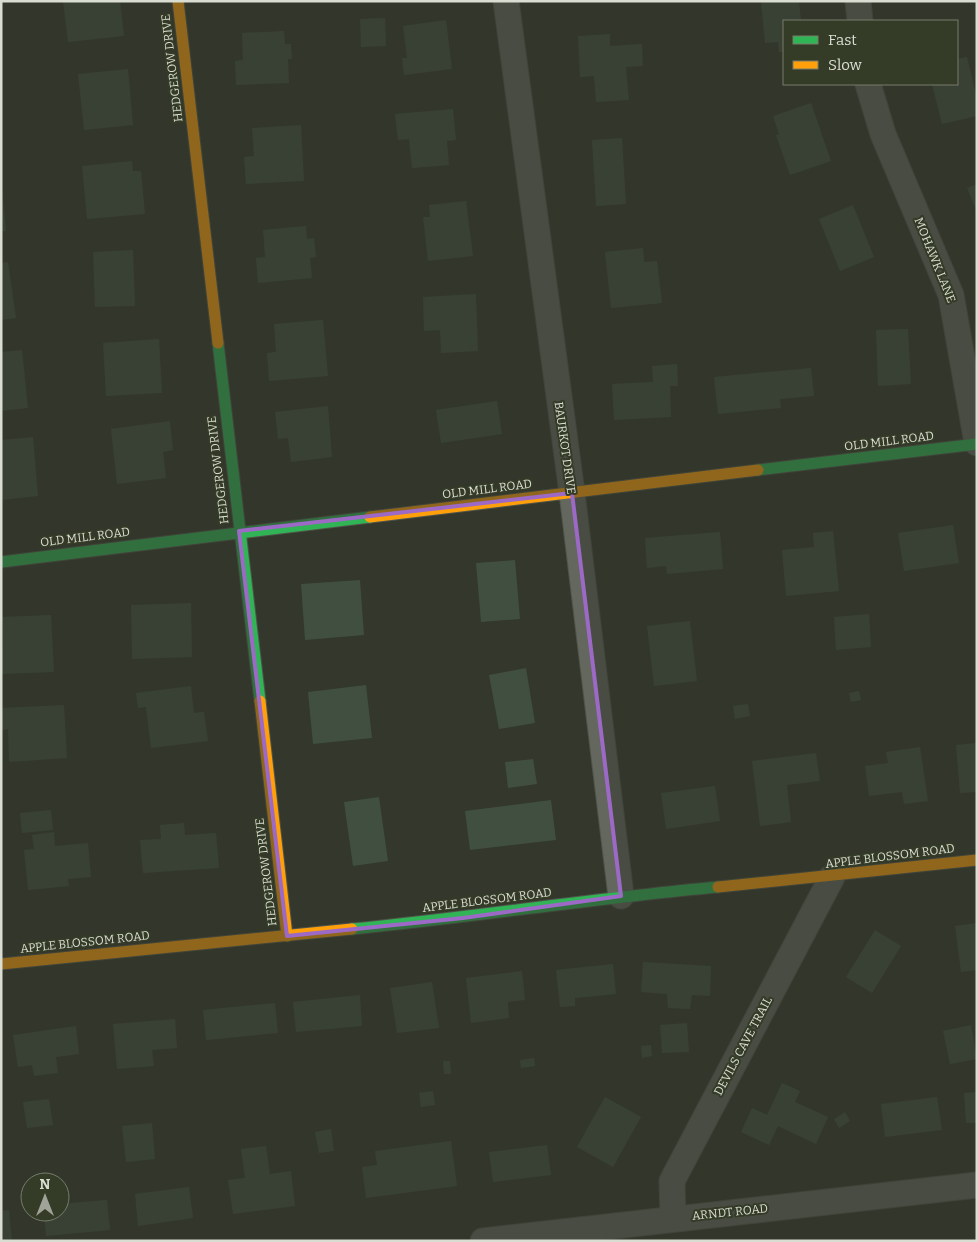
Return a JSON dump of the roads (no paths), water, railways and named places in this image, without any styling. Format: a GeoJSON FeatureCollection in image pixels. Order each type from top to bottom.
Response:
{"type":"FeatureCollection","features":[{"type":"Feature","properties":{"kind":"street","name":"HEDGEROW DRIVE"},"geometry":{"type":"LineString","coordinates":[[178,1],[287,936]]}},
{"type":"Feature","properties":{"kind":"street","name":"BAURKOT DRIVE"},"geometry":{"type":"LineString","coordinates":[[506,1],[572,493],[621,896]]}},
{"type":"Feature","properties":{"kind":"street"},"geometry":{"type":"LineString","coordinates":[[858,1],[860,20]]}},
{"type":"Feature","properties":{"kind":"street","name":"MOHAWK LANE"},"geometry":{"type":"LineString","coordinates":[[868,85],[883,134],[951,295],[977,443]]}},
{"type":"Feature","properties":{"kind":"street","name":"OLD MILL ROAD"},"geometry":{"type":"LineString","coordinates":[[1,562],[977,443]]}},
{"type":"Feature","properties":{"kind":"street","name":"APPLE BLOSSOM ROAD"},"geometry":{"type":"LineString","coordinates":[[1,964],[463,918],[621,896],[832,877],[977,860]]}},
{"type":"Feature","properties":{"kind":"street","name":"DEVILS CAVE TRAIL"},"geometry":{"type":"LineString","coordinates":[[673,1218],[672,1181],[832,877]]}},
{"type":"Feature","properties":{"kind":"street","name":"ARNDT ROAD"},"geometry":{"type":"LineString","coordinates":[[483,1241],[977,1185]]}}]}
